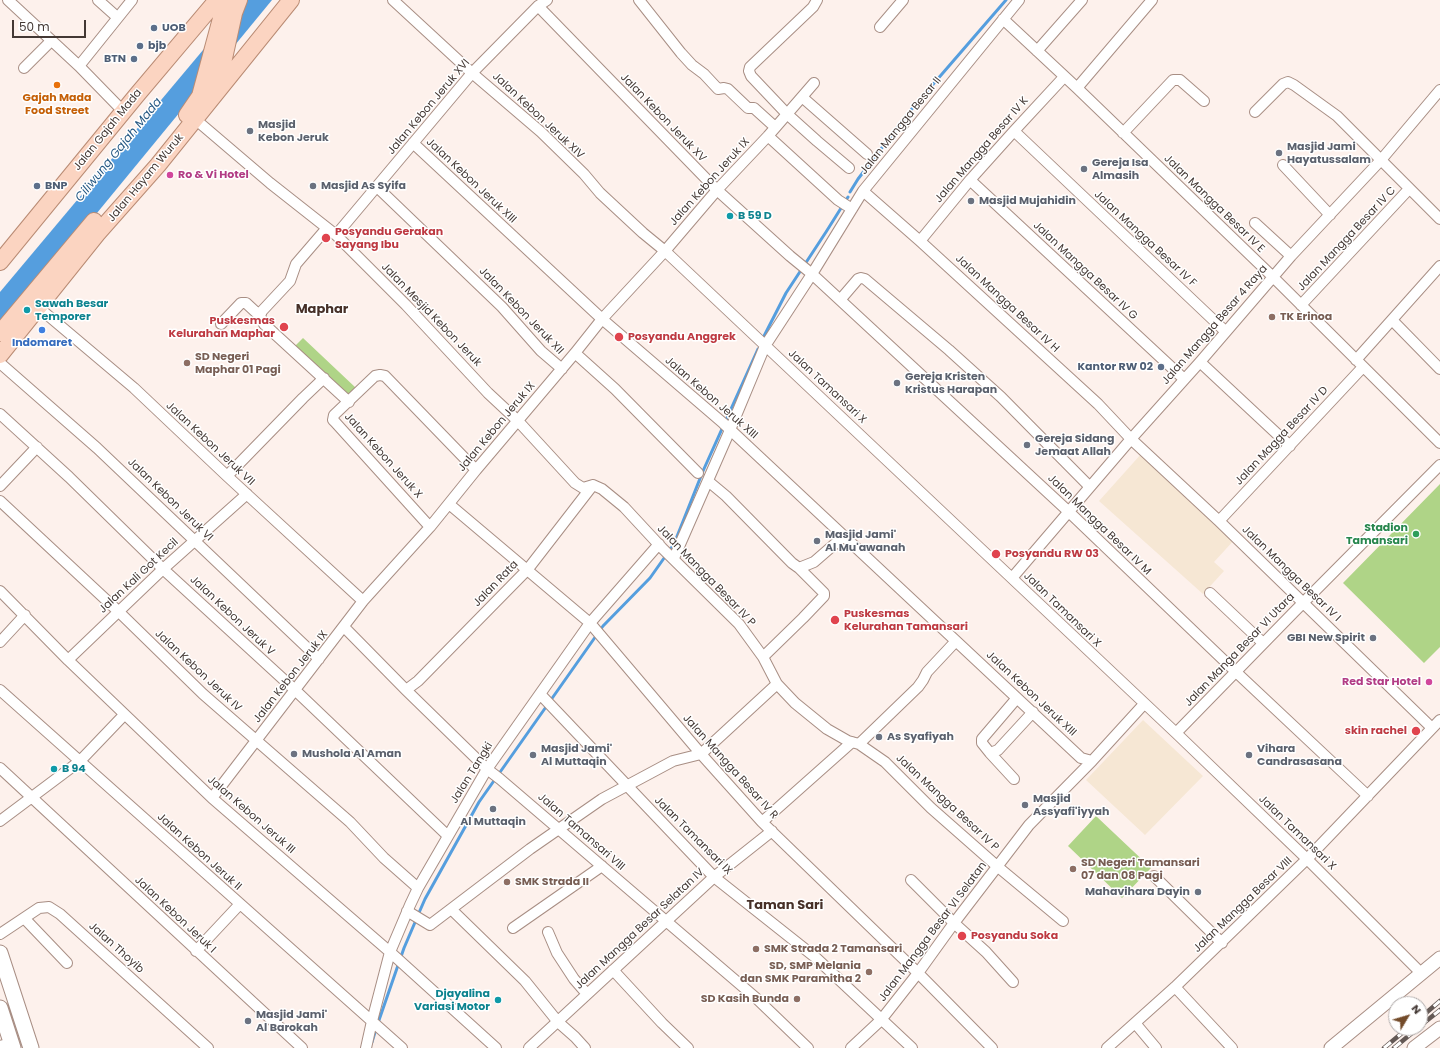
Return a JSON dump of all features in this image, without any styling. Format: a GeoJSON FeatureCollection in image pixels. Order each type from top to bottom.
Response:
{"type":"FeatureCollection","features":[{"type":"Feature","properties":{"kind":"main road"},"geometry":{"type":"LineString","coordinates":[[95,146],[96,133],[204,0]]}},
{"type":"Feature","properties":{"kind":"main road","name":"Jalan Gajah Mada"},"geometry":{"type":"LineString","coordinates":[[1,257],[218,0]]}},
{"type":"Feature","properties":{"kind":"main road","name":"Jalan Hayam Wuruk"},"geometry":{"type":"LineString","coordinates":[[0,333],[66,254],[168,139],[194,113],[291,0]]}},
{"type":"Feature","properties":{"kind":"main road"},"geometry":{"type":"LineString","coordinates":[[194,113],[202,89],[217,31],[234,3]]}},
{"type":"Feature","properties":{"kind":"main road"},"geometry":{"type":"LineString","coordinates":[[147,178],[215,88],[221,72],[234,3]]}},
{"type":"Feature","properties":{"kind":"main road","name":"Jalan Hayam Wuruk"},"geometry":{"type":"LineString","coordinates":[[0,355],[97,234],[147,178],[194,113]]}},
{"type":"Feature","properties":{"kind":"main road"},"geometry":{"type":"LineString","coordinates":[[0,953],[31,1048]]}},
{"type":"Feature","properties":{"kind":"main road"},"geometry":{"type":"LineString","coordinates":[[0,1008],[8,1046]]}},
{"type":"Feature","properties":{"kind":"street"},"geometry":{"type":"LineString","coordinates":[[8,0],[118,106]]}},
{"type":"Feature","properties":{"kind":"street"},"geometry":{"type":"LineString","coordinates":[[98,0],[117,17]]}},
{"type":"Feature","properties":{"kind":"street"},"geometry":{"type":"LineString","coordinates":[[78,66],[132,0]]}},
{"type":"Feature","properties":{"kind":"street","name":"Jalan Kebon Jeruk XIV"},"geometry":{"type":"LineString","coordinates":[[393,0],[472,73],[541,132],[584,174],[600,193],[643,233],[665,251]]}},
{"type":"Feature","properties":{"kind":"street","name":"Jalan Kebon Jeruk XVI"},"geometry":{"type":"LineString","coordinates":[[336,235],[472,73],[538,6],[547,0]]}},
{"type":"Feature","properties":{"kind":"street"},"geometry":{"type":"LineString","coordinates":[[639,0],[692,65],[704,74],[718,89],[728,89],[748,108],[754,108],[775,127]]}},
{"type":"Feature","properties":{"kind":"street"},"geometry":{"type":"LineString","coordinates":[[817,0],[813,7],[749,69],[751,76],[787,114],[816,141],[849,168]]}},
{"type":"Feature","properties":{"kind":"street"},"geometry":{"type":"LineString","coordinates":[[880,27],[903,0]]}},
{"type":"Feature","properties":{"kind":"street"},"geometry":{"type":"LineString","coordinates":[[1037,51],[1082,0]]}},
{"type":"Feature","properties":{"kind":"street"},"geometry":{"type":"LineString","coordinates":[[1077,88],[1152,0]]}},
{"type":"Feature","properties":{"kind":"street","name":"Jalan Mangga Besar II"},"geometry":{"type":"LineString","coordinates":[[673,558],[708,481],[727,427],[765,345],[809,272],[846,205],[863,191],[1003,19],[1012,2]]}},
{"type":"Feature","properties":{"kind":"street","name":"Jalan Kebon Jeruk XV"},"geometry":{"type":"LineString","coordinates":[[538,6],[716,190],[809,272]]}},
{"type":"Feature","properties":{"kind":"street","name":"Jalan Mangga Besar IV E"},"geometry":{"type":"LineString","coordinates":[[1003,19],[1077,88],[1273,277],[1440,444]]}},
{"type":"Feature","properties":{"kind":"street"},"geometry":{"type":"LineString","coordinates":[[24,68],[51,40]]}},
{"type":"Feature","properties":{"kind":"street","name":"Jalan Mangga Besar IV K"},"geometry":{"type":"LineString","coordinates":[[920,241],[970,180],[1064,77]]}},
{"type":"Feature","properties":{"kind":"street"},"geometry":{"type":"LineString","coordinates":[[1123,134],[1173,80],[1180,80],[1204,101]]}},
{"type":"Feature","properties":{"kind":"street"},"geometry":{"type":"LineString","coordinates":[[1255,112],[1280,86],[1288,82],[1311,96],[1337,116],[1440,219]]}},
{"type":"Feature","properties":{"kind":"street","name":"Jalan Kebon Jeruk IX"},"geometry":{"type":"LineString","coordinates":[[212,798],[363,601],[430,527],[476,470],[562,369],[602,318],[665,251],[716,190],[768,136],[814,83]]}},
{"type":"Feature","properties":{"kind":"street","name":"Jalan Mangga Besar 4 Raya"},"geometry":{"type":"LineString","coordinates":[[1012,578],[1131,439],[1200,362],[1225,331],[1291,256],[1381,160],[1440,90]]}},
{"type":"Feature","properties":{"kind":"street"},"geometry":{"type":"LineString","coordinates":[[802,97],[867,154]]}},
{"type":"Feature","properties":{"kind":"street","name":"Jalan Mesjid Kebon Jeruk"},"geometry":{"type":"LineString","coordinates":[[194,113],[270,184],[336,235],[406,305],[488,393],[518,421]]}},
{"type":"Feature","properties":{"kind":"street","name":"Jalan Mangga Besar IV F"},"geometry":{"type":"LineString","coordinates":[[1014,131],[1225,331]]}},
{"type":"Feature","properties":{"kind":"street"},"geometry":{"type":"LineString","coordinates":[[768,136],[846,205]]}},
{"type":"Feature","properties":{"kind":"street","name":"Jalan Kebon Jeruk XIII"},"geometry":{"type":"LineString","coordinates":[[413,143],[602,318],[727,427],[1081,758],[1092,761]]}},
{"type":"Feature","properties":{"kind":"street"},"geometry":{"type":"LineString","coordinates":[[1283,165],[1330,215]]}},
{"type":"Feature","properties":{"kind":"street","name":"Jalan Mangga Besar IV G"},"geometry":{"type":"LineString","coordinates":[[970,180],[1184,379]]}},
{"type":"Feature","properties":{"kind":"street","name":"Jalan Kebon Jeruk XII"},"geometry":{"type":"LineString","coordinates":[[377,187],[502,307],[541,351],[562,369]]}},
{"type":"Feature","properties":{"kind":"street","name":"Jalan Mangga Besar IV C"},"geometry":{"type":"LineString","coordinates":[[1301,305],[1410,189]]}},
{"type":"Feature","properties":{"kind":"street","name":"Jalan Mangga Besar IV H"},"geometry":{"type":"LineString","coordinates":[[863,191],[920,241],[1101,407],[1131,439]]}},
{"type":"Feature","properties":{"kind":"street"},"geometry":{"type":"LineString","coordinates":[[1255,223],[1291,256]]}},
{"type":"Feature","properties":{"kind":"street"},"geometry":{"type":"LineString","coordinates":[[260,316],[262,311],[290,281],[296,264],[327,228]]}},
{"type":"Feature","properties":{"kind":"street","name":"Jalan Tamansari X"},"geometry":{"type":"LineString","coordinates":[[665,251],[1176,733],[1307,859],[1421,973]]}},
{"type":"Feature","properties":{"kind":"street","name":"Jalan Magga Besar IV D"},"geometry":{"type":"LineString","coordinates":[[1219,521],[1290,446],[1359,364],[1392,320],[1440,266]]}},
{"type":"Feature","properties":{"kind":"street","name":"Jalan Mangga Besar IV M"},"geometry":{"type":"LineString","coordinates":[[809,272],[1069,512],[1368,796]]}},
{"type":"Feature","properties":{"kind":"street"},"geometry":{"type":"LineString","coordinates":[[840,300],[858,279],[865,279],[1001,397],[1090,487]]}},
{"type":"Feature","properties":{"kind":"street"},"geometry":{"type":"LineString","coordinates":[[221,324],[240,303],[246,303],[260,316],[264,324],[349,402],[375,376],[385,376],[476,470]]}},
{"type":"Feature","properties":{"kind":"street","name":"Jalan Kebon Jeruk VII"},"geometry":{"type":"LineString","coordinates":[[38,307],[134,388],[246,494],[363,601]]}},
{"type":"Feature","properties":{"kind":"street"},"geometry":{"type":"LineString","coordinates":[[1392,320],[1440,369]]}},
{"type":"Feature","properties":{"kind":"street","name":"Jalan Kebon Jeruk XII"},"geometry":{"type":"LineString","coordinates":[[575,353],[615,389],[698,473]]}},
{"type":"Feature","properties":{"kind":"street"},"geometry":{"type":"LineString","coordinates":[[1200,362],[1290,446]]}},
{"type":"Feature","properties":{"kind":"street","name":"Jalan Kebon Jeruk VI"},"geometry":{"type":"LineString","coordinates":[[0,363],[97,448],[319,659]]}},
{"type":"Feature","properties":{"kind":"street"},"geometry":{"type":"LineString","coordinates":[[227,476],[324,378]]}},
{"type":"Feature","properties":{"kind":"street","name":"Jalan Kebon Jeruk X"},"geometry":{"type":"LineString","coordinates":[[349,402],[334,415],[333,420],[430,527]]}},
{"type":"Feature","properties":{"kind":"street","name":"Jalan Kebon Jeruk V"},"geometry":{"type":"LineString","coordinates":[[0,414],[69,476],[163,569],[295,690],[448,836]]}},
{"type":"Feature","properties":{"kind":"street","name":"Jalan Mangga Besar IV P"},"geometry":{"type":"LineString","coordinates":[[518,421],[583,488],[593,485],[602,489],[624,507],[660,546],[739,624],[763,657],[777,684],[795,703],[828,729],[848,742],[855,743],[885,762],[931,808],[998,867],[1063,921]]}},
{"type":"Feature","properties":{"kind":"street","name":"Jalan Mangga Besar IV I"},"geometry":{"type":"LineString","coordinates":[[1131,439],[1219,521],[1432,728]]}},
{"type":"Feature","properties":{"kind":"street"},"geometry":{"type":"LineString","coordinates":[[0,486],[37,447]]}},
{"type":"Feature","properties":{"kind":"street","name":"Jalan Manga Besar VI Utara"},"geometry":{"type":"LineString","coordinates":[[1176,733],[1440,465]]}},
{"type":"Feature","properties":{"kind":"street"},"geometry":{"type":"LineString","coordinates":[[708,481],[726,496],[824,593],[824,596],[763,657]]}},
{"type":"Feature","properties":{"kind":"street","name":"Jalan Rata"},"geometry":{"type":"LineString","coordinates":[[406,690],[418,681],[528,569],[593,485]]}},
{"type":"Feature","properties":{"kind":"street","name":"Jalan Kali Got Kecil"},"geometry":{"type":"LineString","coordinates":[[68,660],[163,569],[246,494]]}},
{"type":"Feature","properties":{"kind":"street","name":"Jalan Kebon Jeruk IV"},"geometry":{"type":"LineString","coordinates":[[0,501],[118,611],[147,641],[203,694],[350,822],[384,858],[418,888]]}},
{"type":"Feature","properties":{"kind":"street","name":"Jalan Mangga Besar IV R"},"geometry":{"type":"LineString","coordinates":[[449,504],[594,626],[701,754],[762,822],[918,973],[992,1048]]}},
{"type":"Feature","properties":{"kind":"street"},"geometry":{"type":"LineString","coordinates":[[799,568],[814,562],[844,536]]}},
{"type":"Feature","properties":{"kind":"street","name":"Jalan Tangki"},"geometry":{"type":"LineString","coordinates":[[366,1048],[372,1021],[392,954],[418,888],[448,836],[494,774],[543,696],[594,626],[660,546]]}},
{"type":"Feature","properties":{"kind":"street","name":"Jalan Kebon Jeruk III"},"geometry":{"type":"LineString","coordinates":[[0,591],[124,715],[212,798],[392,954],[496,1048]]}},
{"type":"Feature","properties":{"kind":"street"},"geometry":{"type":"LineString","coordinates":[[1210,593],[1263,643]]}},
{"type":"Feature","properties":{"kind":"street"},"geometry":{"type":"LineString","coordinates":[[0,642],[25,615]]}},
{"type":"Feature","properties":{"kind":"street","name":"Jalan Tamansari VIII"},"geometry":{"type":"LineString","coordinates":[[344,627],[406,690],[494,774],[756,998],[808,1048]]}},
{"type":"Feature","properties":{"kind":"street"},"geometry":{"type":"LineString","coordinates":[[762,822],[918,687],[926,672],[956,641]]}},
{"type":"Feature","properties":{"kind":"street"},"geometry":{"type":"LineString","coordinates":[[409,912],[430,925],[481,884],[558,828],[602,799],[673,761],[701,754],[777,684]]}},
{"type":"Feature","properties":{"kind":"street","name":"Jalan Kebon Jeruk II"},"geometry":{"type":"LineString","coordinates":[[0,690],[402,1048]]}},
{"type":"Feature","properties":{"kind":"street","name":"Jalan Tamansari IX"},"geometry":{"type":"LineString","coordinates":[[543,696],[714,877],[815,957],[912,1048]]}},
{"type":"Feature","properties":{"kind":"street"},"geometry":{"type":"LineString","coordinates":[[1014,779],[982,743],[982,739],[1017,698]]}},
{"type":"Feature","properties":{"kind":"street","name":"Jalan Mangga Besar VI Selatan"},"geometry":{"type":"LineString","coordinates":[[851,1048],[881,1020],[1029,825],[1092,761],[1144,704]]}},
{"type":"Feature","properties":{"kind":"street"},"geometry":{"type":"LineString","coordinates":[[990,753],[998,750],[1033,712]]}},
{"type":"Feature","properties":{"kind":"street"},"geometry":{"type":"LineString","coordinates":[[0,821],[32,799],[80,761],[124,715]]}},
{"type":"Feature","properties":{"kind":"street","name":"Jalan Mangga Besar VIII"},"geometry":{"type":"LineString","coordinates":[[1107,1048],[1137,1025],[1177,989],[1307,859],[1440,720]]}},
{"type":"Feature","properties":{"kind":"street"},"geometry":{"type":"LineString","coordinates":[[0,768],[32,799]]}},
{"type":"Feature","properties":{"kind":"street","name":"Jalan Kebon Jeruk I"},"geometry":{"type":"LineString","coordinates":[[32,799],[302,1048]]}},
{"type":"Feature","properties":{"kind":"street","name":"Jalan Mangga Besar Selatan IV"},"geometry":{"type":"LineString","coordinates":[[529,1048],[714,877],[772,831]]}},
{"type":"Feature","properties":{"kind":"street"},"geometry":{"type":"LineString","coordinates":[[513,928],[602,866]]}},
{"type":"Feature","properties":{"kind":"street"},"geometry":{"type":"LineString","coordinates":[[1154,876],[1222,943]]}},
{"type":"Feature","properties":{"kind":"street"},"geometry":{"type":"LineString","coordinates":[[911,880],[954,923],[986,952],[1013,982]]}},
{"type":"Feature","properties":{"kind":"street"},"geometry":{"type":"LineString","coordinates":[[196,951],[240,904]]}},
{"type":"Feature","properties":{"kind":"street","name":"Jalan Thoyib"},"geometry":{"type":"LineString","coordinates":[[0,934],[39,908],[49,907],[60,914],[208,1048]]}},
{"type":"Feature","properties":{"kind":"street"},"geometry":{"type":"LineString","coordinates":[[451,909],[525,981],[558,1022],[585,1048]]}},
{"type":"Feature","properties":{"kind":"street"},"geometry":{"type":"LineString","coordinates":[[24,918],[67,962]]}},
{"type":"Feature","properties":{"kind":"street"},"geometry":{"type":"LineString","coordinates":[[548,932],[557,953],[574,979],[587,994]]}},
{"type":"Feature","properties":{"kind":"street"},"geometry":{"type":"LineString","coordinates":[[1331,1048],[1440,958]]}},
{"type":"Feature","properties":{"kind":"street"},"geometry":{"type":"LineString","coordinates":[[613,970],[662,1023],[688,1048]]}},
{"type":"Feature","properties":{"kind":"street"},"geometry":{"type":"LineString","coordinates":[[1177,989],[1232,1048]]}},
{"type":"Feature","properties":{"kind":"street"},"geometry":{"type":"LineString","coordinates":[[1114,1048],[1137,1025],[1156,1048]]}},
{"type":"Feature","properties":{"kind":"street"},"geometry":{"type":"LineString","coordinates":[[1414,1048],[1440,1028]]}},
{"type":"Feature","properties":{"kind":"shaded area"},"geometry":{"type":"Polygon","coordinates":[[[1142,453],[1236,538],[1214,562],[1224,571],[1203,594],[1099,501],[1142,453]]]}},
{"type":"Feature","properties":{"kind":"shaded area"},"geometry":{"type":"Polygon","coordinates":[[[1143,720],[1203,776],[1145,835],[1086,780],[1143,720]]]}},
{"type":"Feature","properties":{"kind":"green space"},"geometry":{"type":"Polygon","coordinates":[[[303,338],[356,388],[348,396],[295,346],[303,338]]]}},
{"type":"Feature","properties":{"kind":"green space","name":"Stadion Tamansari"},"geometry":{"type":"Polygon","coordinates":[[[1440,484],[1440,647],[1424,663],[1343,583],[1440,484]]]}},
{"type":"Feature","properties":{"kind":"green space"},"geometry":{"type":"Polygon","coordinates":[[[1096,816],[1151,868],[1122,898],[1068,846],[1096,816]]]}},
{"type":"Feature","properties":{"kind":"water"},"geometry":{"type":"Polygon","coordinates":[[[245,0],[272,0],[0,331],[0,292],[245,0]]]}},
{"type":"Feature","properties":{"kind":"waterway"},"geometry":{"type":"LineString","coordinates":[[850,192],[858,179],[910,111],[1006,0]]}},
{"type":"Feature","properties":{"kind":"waterway"},"geometry":{"type":"LineString","coordinates":[[762,340],[786,293],[848,197]]}},
{"type":"Feature","properties":{"kind":"waterway"},"geometry":{"type":"LineString","coordinates":[[418,915],[425,899],[479,802],[603,626],[650,578],[674,544],[703,471],[758,349]]}},
{"type":"Feature","properties":{"kind":"waterway"},"geometry":{"type":"LineString","coordinates":[[378,1023],[404,948],[416,920]]}},
{"type":"Feature","properties":{"kind":"waterway"},"geometry":{"type":"LineString","coordinates":[[372,1042],[376,1029]]}},
{"type":"Feature","properties":{"kind":"railway"},"geometry":{"type":"LineString","coordinates":[[1428,1011],[1440,1001]]}},
{"type":"Feature","properties":{"kind":"railway"},"geometry":{"type":"LineString","coordinates":[[1428,1020],[1440,1010]]}},
{"type":"Feature","properties":{"kind":"railway"},"geometry":{"type":"LineString","coordinates":[[1384,1048],[1398,1036]]}},
{"type":"Feature","properties":{"kind":"railway"},"geometry":{"type":"LineString","coordinates":[[1394,1048],[1408,1036]]}},
{"type":"Feature","properties":{"kind":"place","name":"UOB"},"geometry":{"type":"Point","coordinates":[154,28]}},
{"type":"Feature","properties":{"kind":"place","name":"bjb"},"geometry":{"type":"Point","coordinates":[140,46]}},
{"type":"Feature","properties":{"kind":"place","name":"BTN"},"geometry":{"type":"Point","coordinates":[134,59]}},
{"type":"Feature","properties":{"kind":"place","name":"Gajah Mada Food Street"},"geometry":{"type":"Point","coordinates":[57,85]}},
{"type":"Feature","properties":{"kind":"place","name":"Masjid Kebon Jeruk"},"geometry":{"type":"Point","coordinates":[250,131]}},
{"type":"Feature","properties":{"kind":"place","name":"Masjid Jami Hayatussalam"},"geometry":{"type":"Point","coordinates":[1279,153]}},
{"type":"Feature","properties":{"kind":"place","name":"Gereja Isa Almasih"},"geometry":{"type":"Point","coordinates":[1084,169]}},
{"type":"Feature","properties":{"kind":"place","name":"Ro & Vi Hotel"},"geometry":{"type":"Point","coordinates":[170,175]}},
{"type":"Feature","properties":{"kind":"place","name":"BNP"},"geometry":{"type":"Point","coordinates":[37,186]}},
{"type":"Feature","properties":{"kind":"place","name":"Masjid As Syifa"},"geometry":{"type":"Point","coordinates":[313,186]}},
{"type":"Feature","properties":{"kind":"place","name":"Masjid Mujahidin"},"geometry":{"type":"Point","coordinates":[971,201]}},
{"type":"Feature","properties":{"kind":"place","name":"B 59 D"},"geometry":{"type":"Point","coordinates":[730,216]}},
{"type":"Feature","properties":{"kind":"place","name":"Posyandu Gerakan Sayang Ibu"},"geometry":{"type":"Point","coordinates":[326,238]}},
{"type":"Feature","properties":{"kind":"place","name":"Sawah Besar Temporer"},"geometry":{"type":"Point","coordinates":[27,310]}},
{"type":"Feature","properties":{"kind":"place","name":"TK Erinoa"},"geometry":{"type":"Point","coordinates":[1272,317]}},
{"type":"Feature","properties":{"kind":"place","name":"Puskesmas Kelurahan Maphar"},"geometry":{"type":"Point","coordinates":[284,327]}},
{"type":"Feature","properties":{"kind":"place","name":"Indomaret"},"geometry":{"type":"Point","coordinates":[42,330]}},
{"type":"Feature","properties":{"kind":"place","name":"Posyandu Anggrek"},"geometry":{"type":"Point","coordinates":[619,337]}},
{"type":"Feature","properties":{"kind":"place","name":"SD Negeri Maphar 01 Pagi"},"geometry":{"type":"Point","coordinates":[187,363]}},
{"type":"Feature","properties":{"kind":"place","name":"Kantor RW 02"},"geometry":{"type":"Point","coordinates":[1161,367]}},
{"type":"Feature","properties":{"kind":"place","name":"Gereja Kristen Kristus Harapan"},"geometry":{"type":"Point","coordinates":[897,383]}},
{"type":"Feature","properties":{"kind":"place","name":"Gereja Sidang Jemaat Allah"},"geometry":{"type":"Point","coordinates":[1027,445]}},
{"type":"Feature","properties":{"kind":"place","name":"Stadion Tamansari"},"geometry":{"type":"Point","coordinates":[1416,534]}},
{"type":"Feature","properties":{"kind":"place","name":"Masjid Jami' Al Mu'awanah"},"geometry":{"type":"Point","coordinates":[817,541]}},
{"type":"Feature","properties":{"kind":"place","name":"Posyandu RW 03"},"geometry":{"type":"Point","coordinates":[996,554]}},
{"type":"Feature","properties":{"kind":"place","name":"Puskesmas Kelurahan Tamansari"},"geometry":{"type":"Point","coordinates":[835,620]}},
{"type":"Feature","properties":{"kind":"place","name":"GBI New Spirit"},"geometry":{"type":"Point","coordinates":[1373,638]}},
{"type":"Feature","properties":{"kind":"place","name":"Red Star Hotel"},"geometry":{"type":"Point","coordinates":[1429,682]}},
{"type":"Feature","properties":{"kind":"place","name":"skin rachel"},"geometry":{"type":"Point","coordinates":[1416,731]}},
{"type":"Feature","properties":{"kind":"place","name":"As Syafiyah"},"geometry":{"type":"Point","coordinates":[879,737]}},
{"type":"Feature","properties":{"kind":"place","name":"Mushola Al Aman"},"geometry":{"type":"Point","coordinates":[294,754]}},
{"type":"Feature","properties":{"kind":"place","name":"Masjid Jami' Al Muttaqin"},"geometry":{"type":"Point","coordinates":[533,755]}},
{"type":"Feature","properties":{"kind":"place","name":"Vihara Candrasasana"},"geometry":{"type":"Point","coordinates":[1249,755]}},
{"type":"Feature","properties":{"kind":"place","name":"B 94"},"geometry":{"type":"Point","coordinates":[54,769]}},
{"type":"Feature","properties":{"kind":"place","name":"Masjid Assyafi'iyyah"},"geometry":{"type":"Point","coordinates":[1025,805]}},
{"type":"Feature","properties":{"kind":"place","name":"Al Muttaqin"},"geometry":{"type":"Point","coordinates":[493,809]}},
{"type":"Feature","properties":{"kind":"place","name":"SD Negeri Tamansari 07 dan 08 Pagi"},"geometry":{"type":"Point","coordinates":[1073,869]}},
{"type":"Feature","properties":{"kind":"place","name":"SMK Strada II"},"geometry":{"type":"Point","coordinates":[507,882]}},
{"type":"Feature","properties":{"kind":"place","name":"Mahavihara Dayin"},"geometry":{"type":"Point","coordinates":[1198,892]}},
{"type":"Feature","properties":{"kind":"place","name":"Posyandu Soka"},"geometry":{"type":"Point","coordinates":[962,936]}},
{"type":"Feature","properties":{"kind":"place","name":"SMK Strada 2 Tamansari"},"geometry":{"type":"Point","coordinates":[756,949]}},
{"type":"Feature","properties":{"kind":"place","name":"SD, SMP Melania dan SMK Paramitha 2"},"geometry":{"type":"Point","coordinates":[869,972]}},
{"type":"Feature","properties":{"kind":"place","name":"SD Kasih Bunda"},"geometry":{"type":"Point","coordinates":[797,999]}},
{"type":"Feature","properties":{"kind":"place","name":"Djayalina Variasi Motor"},"geometry":{"type":"Point","coordinates":[498,1000]}},
{"type":"Feature","properties":{"kind":"place","name":"Masjid Jami' Al Barokah"},"geometry":{"type":"Point","coordinates":[248,1021]}},
{"type":"Feature","properties":{"kind":"district","name":"Maphar"},"geometry":{"type":"Point","coordinates":[322,310]}},
{"type":"Feature","properties":{"kind":"district","name":"Taman Sari"},"geometry":{"type":"Point","coordinates":[785,906]}},
{"type":"Feature","properties":{"kind":"water label","name":"Ciliwung Gajah Mada"},"geometry":{"type":"Point","coordinates":[119,150]}}]}
